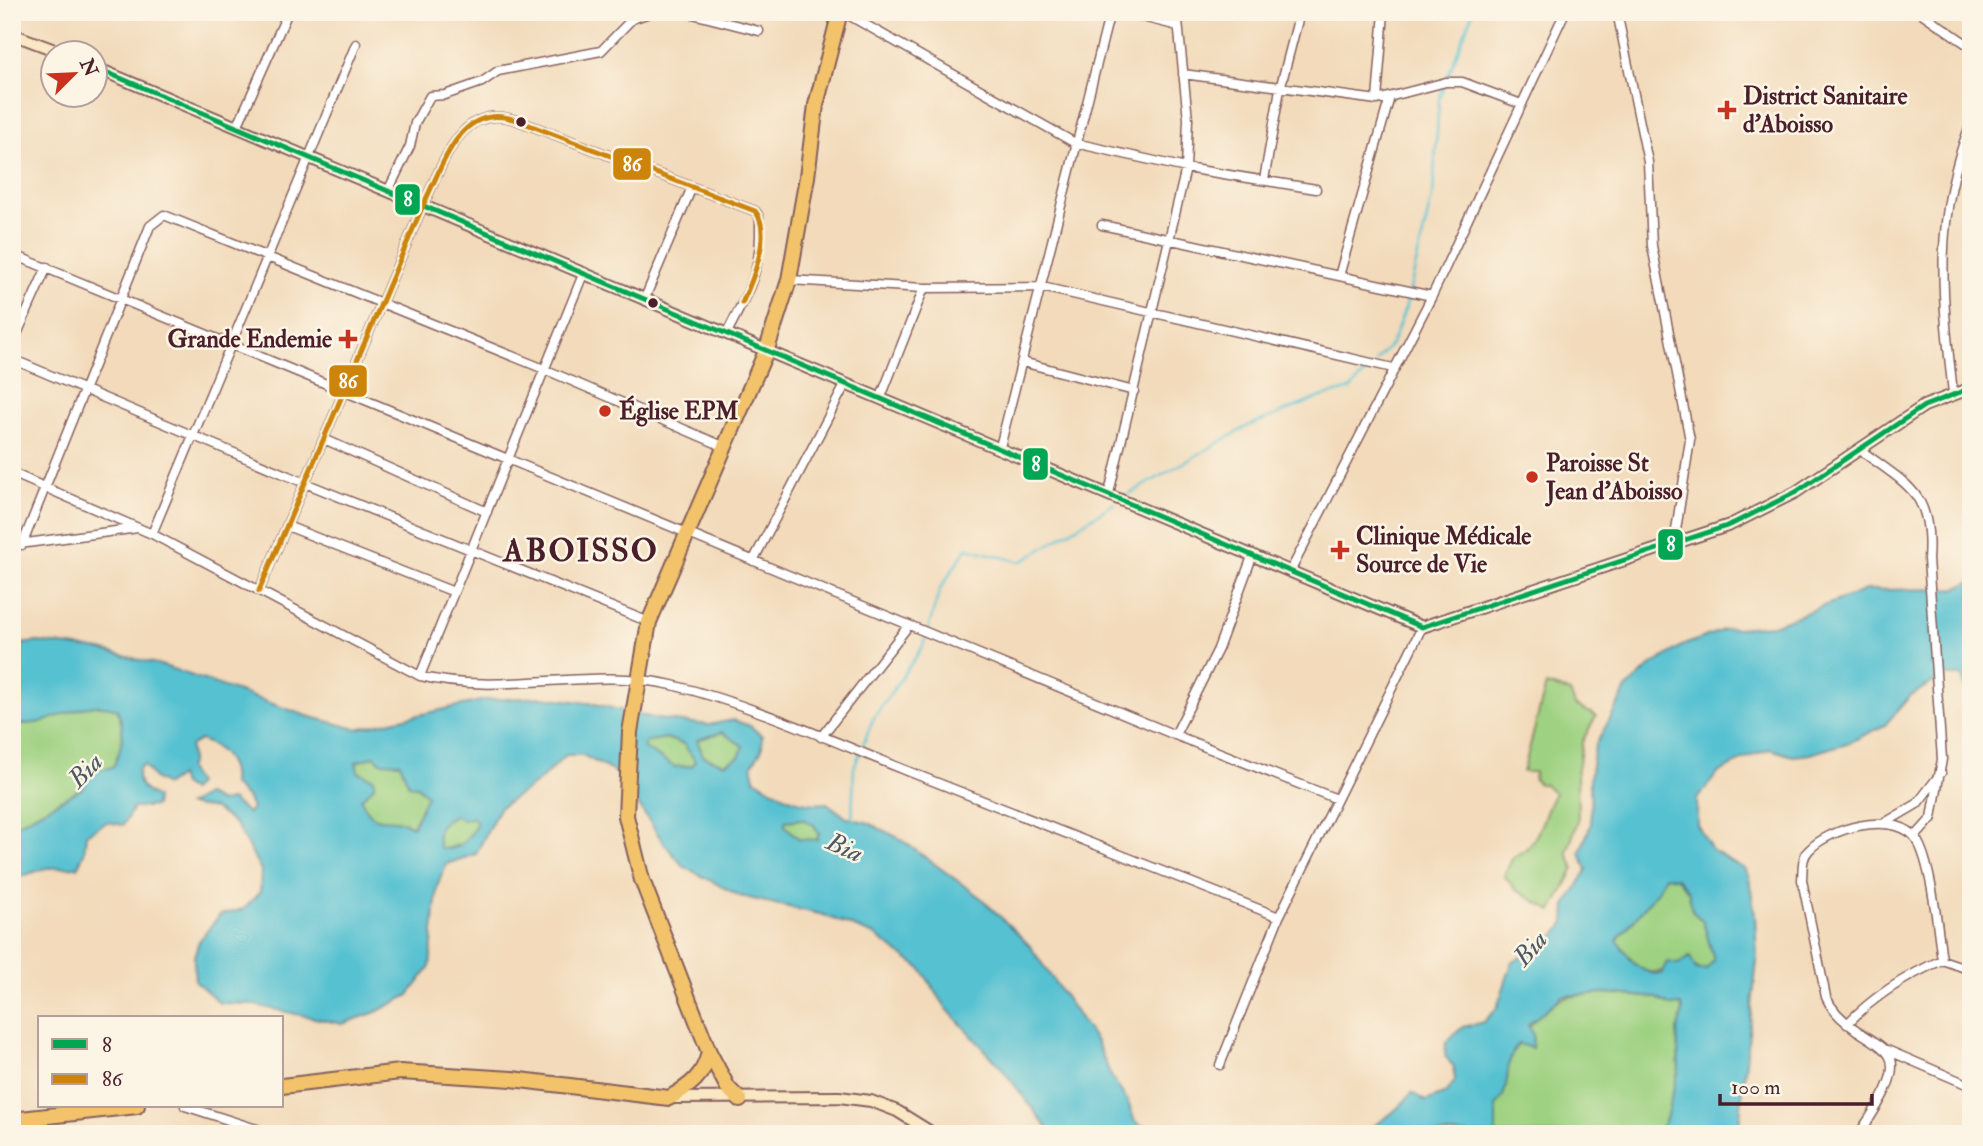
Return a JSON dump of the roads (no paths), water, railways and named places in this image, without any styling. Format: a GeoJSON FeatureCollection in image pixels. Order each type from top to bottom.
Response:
{"type":"FeatureCollection","features":[{"type":"Feature","properties":{"kind":"highway"},"geometry":{"type":"LineString","coordinates":[[740,1100],[722,1080],[709,1052],[642,880],[626,816],[628,761],[649,622],[767,349],[789,280],[816,105],[841,12]]}},
{"type":"Feature","properties":{"kind":"highway"},"geometry":{"type":"LineString","coordinates":[[284,1086],[400,1072],[512,1079],[669,1098],[698,1079],[706,1067],[709,1052]]}},
{"type":"Feature","properties":{"kind":"highway"},"geometry":{"type":"LineString","coordinates":[[12,1120],[119,1108]]}},
{"type":"Feature","properties":{"kind":"main road"},"geometry":{"type":"LineString","coordinates":[[12,34],[38,44]]}},
{"type":"Feature","properties":{"kind":"main road"},"geometry":{"type":"LineString","coordinates":[[108,73],[424,203],[1422,627],[1730,525],[1766,509],[1894,424],[1953,393],[1971,388]]}},
{"type":"Feature","properties":{"kind":"main road"},"geometry":{"type":"LineString","coordinates":[[669,1098],[740,1100],[839,1097],[871,1101],[897,1111],[934,1134]]}},
{"type":"Feature","properties":{"kind":"street"},"geometry":{"type":"LineString","coordinates":[[237,127],[288,12]]}},
{"type":"Feature","properties":{"kind":"street"},"geometry":{"type":"LineString","coordinates":[[389,189],[410,146],[415,123],[430,96],[445,95],[482,82],[498,71],[601,51],[632,19],[652,12]]}},
{"type":"Feature","properties":{"kind":"street"},"geometry":{"type":"LineString","coordinates":[[685,12],[760,31]]}},
{"type":"Feature","properties":{"kind":"street"},"geometry":{"type":"LineString","coordinates":[[841,12],[1075,143],[1186,168],[1316,189]]}},
{"type":"Feature","properties":{"kind":"street"},"geometry":{"type":"LineString","coordinates":[[1000,447],[1110,12]]}},
{"type":"Feature","properties":{"kind":"street"},"geometry":{"type":"LineString","coordinates":[[1123,12],[1178,26]]}},
{"type":"Feature","properties":{"kind":"street"},"geometry":{"type":"LineString","coordinates":[[1109,494],[1186,168],[1188,119],[1177,12]]}},
{"type":"Feature","properties":{"kind":"street"},"geometry":{"type":"LineString","coordinates":[[1264,180],[1280,89],[1300,12]]}},
{"type":"Feature","properties":{"kind":"street"},"geometry":{"type":"LineString","coordinates":[[1377,100],[1384,12]]}},
{"type":"Feature","properties":{"kind":"street"},"geometry":{"type":"LineString","coordinates":[[1291,570],[1432,296],[1565,12]]}},
{"type":"Feature","properties":{"kind":"street"},"geometry":{"type":"LineString","coordinates":[[1617,12],[1648,162],[1652,246],[1690,440],[1674,543]]}},
{"type":"Feature","properties":{"kind":"street"},"geometry":{"type":"LineString","coordinates":[[1920,12],[1971,47]]}},
{"type":"Feature","properties":{"kind":"street"},"geometry":{"type":"LineString","coordinates":[[152,534],[356,44]]}},
{"type":"Feature","properties":{"kind":"street"},"geometry":{"type":"LineString","coordinates":[[1182,74],[1377,100],[1446,82],[1462,82],[1521,104]]}},
{"type":"Feature","properties":{"kind":"street"},"geometry":{"type":"LineString","coordinates":[[1339,276],[1390,97]]}},
{"type":"Feature","properties":{"kind":"street"},"geometry":{"type":"LineString","coordinates":[[259,591],[424,203],[455,141],[467,126],[482,117],[498,114],[759,215],[758,268],[727,332]]}},
{"type":"Feature","properties":{"kind":"street"},"geometry":{"type":"LineString","coordinates":[[1953,393],[1941,271],[1947,208],[1971,123]]}},
{"type":"Feature","properties":{"kind":"street"},"geometry":{"type":"LineString","coordinates":[[645,298],[692,187]]}},
{"type":"Feature","properties":{"kind":"street"},"geometry":{"type":"LineString","coordinates":[[22,545],[150,226],[164,215],[544,369],[725,447]]}},
{"type":"Feature","properties":{"kind":"street"},"geometry":{"type":"LineString","coordinates":[[1102,225],[1432,296]]}},
{"type":"Feature","properties":{"kind":"street"},"geometry":{"type":"LineString","coordinates":[[12,254],[121,296],[344,392],[1175,735],[1337,799]]}},
{"type":"Feature","properties":{"kind":"street"},"geometry":{"type":"LineString","coordinates":[[12,345],[47,267]]}},
{"type":"Feature","properties":{"kind":"street"},"geometry":{"type":"LineString","coordinates":[[419,676],[584,272]]}},
{"type":"Feature","properties":{"kind":"street"},"geometry":{"type":"LineString","coordinates":[[789,280],[924,288],[1042,287],[1393,368]]}},
{"type":"Feature","properties":{"kind":"street"},"geometry":{"type":"LineString","coordinates":[[881,397],[924,288]]}},
{"type":"Feature","properties":{"kind":"street"},"geometry":{"type":"LineString","coordinates":[[12,359],[304,483],[472,548],[649,622]]}},
{"type":"Feature","properties":{"kind":"street"},"geometry":{"type":"LineString","coordinates":[[1022,362],[1134,391]]}},
{"type":"Feature","properties":{"kind":"street"},"geometry":{"type":"LineString","coordinates":[[753,561],[846,383]]}},
{"type":"Feature","properties":{"kind":"street"},"geometry":{"type":"LineString","coordinates":[[324,439],[486,512]]}},
{"type":"Feature","properties":{"kind":"street"},"geometry":{"type":"LineString","coordinates":[[1860,449],[1914,490],[1926,508],[1930,529],[1928,559],[1941,773],[1932,818],[1915,837]]}},
{"type":"Feature","properties":{"kind":"street"},"geometry":{"type":"LineString","coordinates":[[12,473],[152,534],[419,676],[445,682],[479,684],[639,679],[706,695],[821,737],[1279,917]]}},
{"type":"Feature","properties":{"kind":"street"},"geometry":{"type":"LineString","coordinates":[[287,526],[454,592]]}},
{"type":"Feature","properties":{"kind":"street"},"geometry":{"type":"LineString","coordinates":[[12,545],[138,528]]}},
{"type":"Feature","properties":{"kind":"street"},"geometry":{"type":"LineString","coordinates":[[1175,735],[1218,649],[1253,554]]}},
{"type":"Feature","properties":{"kind":"street"},"geometry":{"type":"LineString","coordinates":[[821,737],[909,625]]}},
{"type":"Feature","properties":{"kind":"street"},"geometry":{"type":"LineString","coordinates":[[1220,1065],[1279,917],[1422,627]]}},
{"type":"Feature","properties":{"kind":"street"},"geometry":{"type":"LineString","coordinates":[[1880,825],[1917,804],[1941,773]]}},
{"type":"Feature","properties":{"kind":"street"},"geometry":{"type":"LineString","coordinates":[[1942,960],[1932,893],[1915,837],[1902,827],[1865,826],[1824,838],[1807,851],[1802,880],[1830,1008],[1847,1024],[1884,1049],[1971,1086]]}},
{"type":"Feature","properties":{"kind":"street"},"geometry":{"type":"LineString","coordinates":[[1847,1024],[1863,1007],[1923,968],[1942,960],[1971,970]]}},
{"type":"Feature","properties":{"kind":"street"},"geometry":{"type":"LineString","coordinates":[[1859,1134],[1886,1089],[1893,1070],[1891,1058],[1884,1049]]}},
{"type":"Feature","properties":{"kind":"street"},"geometry":{"type":"LineString","coordinates":[[191,1108],[272,1134]]}},
{"type":"Feature","properties":{"kind":"water"},"geometry":{"type":"Polygon","coordinates":[[[1971,582],[1971,699],[1961,676],[1944,676],[1910,696],[1885,725],[1850,742],[1810,754],[1793,756],[1770,749],[1743,759],[1717,774],[1697,799],[1697,825],[1712,850],[1743,868],[1749,877],[1755,915],[1757,960],[1738,1134],[1658,1134],[1666,1119],[1679,1069],[1677,1031],[1683,1012],[1681,1005],[1671,1006],[1657,998],[1606,993],[1562,996],[1528,1025],[1533,1034],[1532,1048],[1519,1044],[1510,1059],[1505,1091],[1496,1106],[1496,1134],[1355,1134],[1386,1118],[1412,1093],[1426,1101],[1446,1093],[1455,1081],[1454,1067],[1445,1056],[1446,1042],[1463,1027],[1484,1022],[1497,1008],[1512,963],[1554,937],[1565,923],[1566,906],[1587,870],[1580,852],[1591,824],[1590,778],[1595,746],[1627,688],[1652,665],[1682,646],[1725,629],[1773,625],[1866,590],[1954,589],[1971,582]],[[1665,876],[1656,893],[1617,940],[1635,964],[1646,971],[1661,974],[1667,962],[1678,964],[1690,957],[1696,969],[1706,970],[1714,960],[1703,921],[1692,911],[1689,892],[1677,878],[1665,876]]]}},
{"type":"Feature","properties":{"kind":"water","name":"Bia"},"geometry":{"type":"Polygon","coordinates":[[[38,642],[101,650],[164,666],[307,716],[357,729],[485,700],[544,697],[595,704],[657,719],[709,725],[733,720],[750,726],[762,736],[762,749],[752,765],[755,779],[798,801],[827,803],[847,818],[866,822],[899,838],[981,898],[1029,945],[1097,1043],[1111,1076],[1128,1102],[1135,1122],[1161,1134],[1052,1134],[1000,1066],[947,1009],[921,969],[874,935],[824,915],[740,896],[683,866],[663,842],[618,774],[583,755],[566,755],[538,782],[499,808],[476,854],[446,864],[437,887],[430,967],[409,995],[376,1012],[342,1024],[250,1004],[220,1003],[195,981],[194,957],[199,941],[220,915],[244,909],[260,892],[261,870],[236,825],[215,809],[188,805],[206,795],[220,802],[231,800],[248,813],[252,808],[248,799],[232,784],[231,769],[225,756],[214,746],[200,740],[190,746],[191,762],[188,769],[197,784],[191,791],[182,785],[179,776],[166,785],[154,778],[144,765],[139,768],[139,783],[156,798],[155,806],[133,808],[123,825],[107,822],[86,834],[84,854],[77,867],[47,868],[12,879],[12,827],[83,788],[92,772],[113,767],[121,745],[122,731],[117,709],[107,706],[87,707],[41,722],[12,725],[12,645],[38,642]],[[722,732],[697,740],[703,756],[724,764],[740,756],[743,746],[722,732]],[[666,738],[645,742],[644,748],[675,767],[692,766],[695,761],[684,744],[666,738]],[[375,756],[356,762],[358,772],[374,779],[374,786],[361,799],[370,814],[375,818],[396,820],[413,826],[427,795],[417,786],[409,785],[400,763],[381,762],[375,756]],[[455,815],[439,828],[438,837],[440,848],[447,849],[463,843],[477,822],[472,817],[463,820],[455,815]],[[802,819],[785,821],[785,826],[799,839],[817,840],[819,833],[814,825],[802,819]]]}},
{"type":"Feature","properties":{"kind":"waterway"},"geometry":{"type":"LineString","coordinates":[[1376,361],[1392,343],[1406,306],[1433,193],[1439,99],[1473,12]]}},
{"type":"Feature","properties":{"kind":"waterway"},"geometry":{"type":"LineString","coordinates":[[1124,497],[1248,426],[1321,397],[1351,389],[1371,366]]}},
{"type":"Feature","properties":{"kind":"waterway","name":"Bia"},"geometry":{"type":"LineString","coordinates":[[852,821],[854,768],[873,719],[923,646],[940,589],[967,548],[1021,562],[1115,503]]}},
{"type":"Feature","properties":{"kind":"place","name":"District Sanitaire d'Aboisso"},"geometry":{"type":"Point","coordinates":[1727,110]}},
{"type":"Feature","properties":{"kind":"place","name":"Grande Endemie"},"geometry":{"type":"Point","coordinates":[348,339]}},
{"type":"Feature","properties":{"kind":"place","name":"Église EPM"},"geometry":{"type":"Point","coordinates":[605,411]}},
{"type":"Feature","properties":{"kind":"place","name":"Paroisse St Jean d'Aboisso"},"geometry":{"type":"Point","coordinates":[1532,477]}},
{"type":"Feature","properties":{"kind":"place","name":"Clinique Médicale Source de Vie"},"geometry":{"type":"Point","coordinates":[1340,550]}},
{"type":"Feature","properties":{"kind":"district","name":"ABOISSO"},"geometry":{"type":"Point","coordinates":[581,550]}}]}
